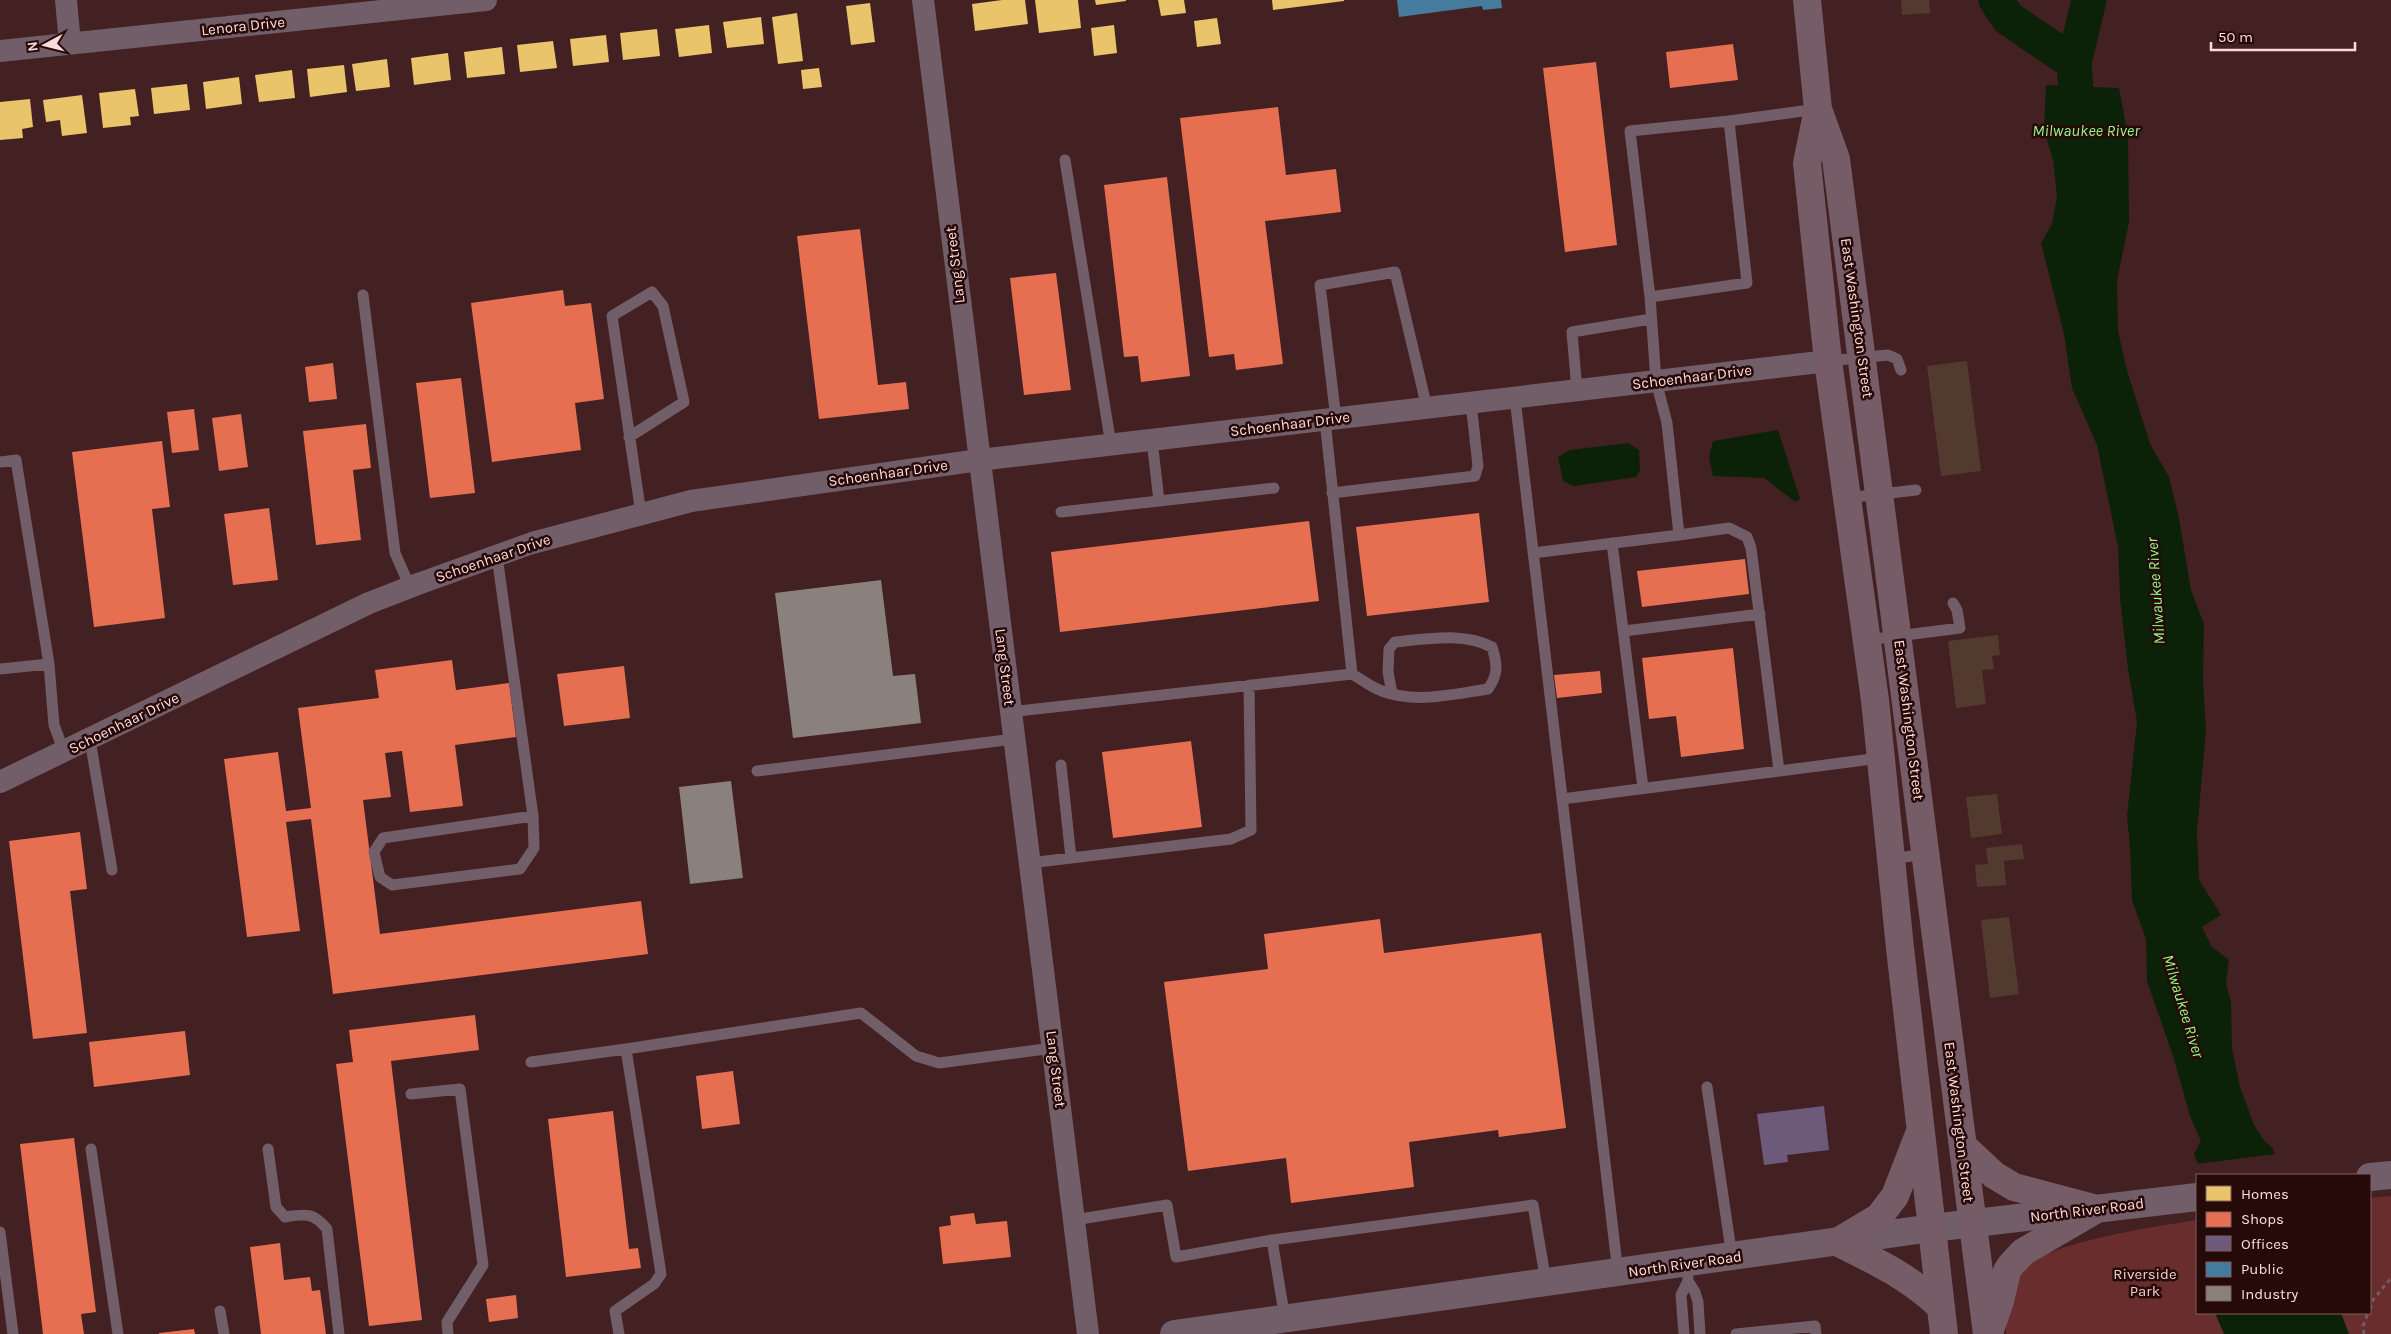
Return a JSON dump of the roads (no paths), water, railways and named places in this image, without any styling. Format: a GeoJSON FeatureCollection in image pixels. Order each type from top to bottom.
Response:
{"type":"FeatureCollection","features":[{"type":"Feature","properties":{"kind":"main road","name":"East Washington Street"},"geometry":{"type":"LineString","coordinates":[[1807,0],[1818,109],[1836,159],[1899,636],[1987,1334]]}},
{"type":"Feature","properties":{"kind":"main road","name":"East Washington Street"},"geometry":{"type":"LineString","coordinates":[[1818,109],[1807,163],[1828,361],[1867,640],[1944,1334]]}},
{"type":"Feature","properties":{"kind":"main road"},"geometry":{"type":"LineString","coordinates":[[1837,1242],[1879,1217],[1895,1196],[1920,1130]]}},
{"type":"Feature","properties":{"kind":"main road"},"geometry":{"type":"LineString","coordinates":[[1962,1146],[1994,1175],[2014,1187],[2097,1209]]}},
{"type":"Feature","properties":{"kind":"main road"},"geometry":{"type":"LineString","coordinates":[[1987,1334],[2000,1301],[2007,1271],[2011,1265],[2023,1252],[2097,1209]]}},
{"type":"Feature","properties":{"kind":"main road"},"geometry":{"type":"LineString","coordinates":[[1837,1242],[1898,1273],[1918,1286],[1941,1307]]}},
{"type":"Feature","properties":{"kind":"street"},"geometry":{"type":"LineString","coordinates":[[66,0],[70,44]]}},
{"type":"Feature","properties":{"kind":"street","name":"Lenora Drive"},"geometry":{"type":"LineString","coordinates":[[0,51],[70,44],[338,8],[486,0]]}},
{"type":"Feature","properties":{"kind":"street","name":"Lang Street"},"geometry":{"type":"LineString","coordinates":[[923,0],[1088,1334]]}},
{"type":"Feature","properties":{"kind":"street","name":"Schoenhaar Drive"},"geometry":{"type":"LineString","coordinates":[[0,782],[370,603],[532,543],[691,502],[979,460],[1828,361]]}},
{"type":"Feature","properties":{"kind":"street"},"geometry":{"type":"LineString","coordinates":[[2371,1177],[2391,1175]]}},
{"type":"Feature","properties":{"kind":"street","name":"North River Road"},"geometry":{"type":"LineString","coordinates":[[1174,1334],[1618,1273],[1687,1272],[1732,1257],[1932,1228],[2196,1197]]}},
{"type":"Feature","properties":{"kind":"lane"},"geometry":{"type":"LineString","coordinates":[[1679,535],[1667,424],[1656,381],[1650,297],[1630,131],[1729,121],[1818,109]]}},
{"type":"Feature","properties":{"kind":"lane"},"geometry":{"type":"LineString","coordinates":[[1650,297],[1747,283],[1729,121]]}},
{"type":"Feature","properties":{"kind":"lane"},"geometry":{"type":"LineString","coordinates":[[1065,160],[1111,445]]}},
{"type":"Feature","properties":{"kind":"lane"},"geometry":{"type":"LineString","coordinates":[[1352,674],[1332,493],[1330,419],[1320,286],[1395,272],[1427,408]]}},
{"type":"Feature","properties":{"kind":"lane"},"geometry":{"type":"LineString","coordinates":[[629,437],[684,402],[663,306],[652,292],[612,316],[629,437],[641,514]]}},
{"type":"Feature","properties":{"kind":"lane"},"geometry":{"type":"LineString","coordinates":[[364,295],[395,553],[410,587]]}},
{"type":"Feature","properties":{"kind":"lane"},"geometry":{"type":"LineString","coordinates":[[1577,390],[1572,332],[1651,319]]}},
{"type":"Feature","properties":{"kind":"lane"},"geometry":{"type":"LineString","coordinates":[[1828,361],[1888,355],[1897,359],[1901,370]]}},
{"type":"Feature","properties":{"kind":"lane"},"geometry":{"type":"LineString","coordinates":[[1515,398],[1618,1273]]}},
{"type":"Feature","properties":{"kind":"lane"},"geometry":{"type":"LineString","coordinates":[[1332,493],[1475,476],[1478,466],[1471,403]]}},
{"type":"Feature","properties":{"kind":"lane"},"geometry":{"type":"LineString","coordinates":[[1152,440],[1159,500]]}},
{"type":"Feature","properties":{"kind":"lane"},"geometry":{"type":"LineString","coordinates":[[0,462],[16,460],[49,664],[54,725],[64,752]]}},
{"type":"Feature","properties":{"kind":"lane"},"geometry":{"type":"LineString","coordinates":[[1061,512],[1274,488]]}},
{"type":"Feature","properties":{"kind":"lane"},"geometry":{"type":"LineString","coordinates":[[1846,498],[1916,490]]}},
{"type":"Feature","properties":{"kind":"lane"},"geometry":{"type":"LineString","coordinates":[[1533,553],[1730,528],[1747,537],[1751,548],[1779,771]]}},
{"type":"Feature","properties":{"kind":"lane"},"geometry":{"type":"LineString","coordinates":[[1612,543],[1643,788]]}},
{"type":"Feature","properties":{"kind":"lane"},"geometry":{"type":"LineString","coordinates":[[497,556],[533,816],[534,848],[520,870],[392,885],[380,877],[374,852],[382,838],[533,816]]}},
{"type":"Feature","properties":{"kind":"lane"},"geometry":{"type":"LineString","coordinates":[[1867,640],[1960,628],[1957,610],[1953,603]]}},
{"type":"Feature","properties":{"kind":"lane"},"geometry":{"type":"LineString","coordinates":[[1624,631],[1760,614]]}},
{"type":"Feature","properties":{"kind":"lane"},"geometry":{"type":"LineString","coordinates":[[1010,712],[1352,674],[1382,691],[1419,699],[1488,689],[1495,679],[1497,662],[1492,647],[1482,642],[1454,638],[1396,642],[1389,649],[1388,672],[1392,693]]}},
{"type":"Feature","properties":{"kind":"lane"},"geometry":{"type":"LineString","coordinates":[[0,669],[49,664]]}},
{"type":"Feature","properties":{"kind":"lane"},"geometry":{"type":"LineString","coordinates":[[1029,863],[1231,840],[1251,830],[1249,685]]}},
{"type":"Feature","properties":{"kind":"lane"},"geometry":{"type":"LineString","coordinates":[[757,771],[1014,739]]}},
{"type":"Feature","properties":{"kind":"lane"},"geometry":{"type":"LineString","coordinates":[[90,740],[112,870]]}},
{"type":"Feature","properties":{"kind":"lane"},"geometry":{"type":"LineString","coordinates":[[1562,799],[1880,758]]}},
{"type":"Feature","properties":{"kind":"lane"},"geometry":{"type":"LineString","coordinates":[[1061,765],[1071,858]]}},
{"type":"Feature","properties":{"kind":"lane"},"geometry":{"type":"LineString","coordinates":[[1890,859],[1926,854]]}},
{"type":"Feature","properties":{"kind":"lane"},"geometry":{"type":"LineString","coordinates":[[532,1062],[861,1013],[916,1056],[939,1063],[1053,1048]]}},
{"type":"Feature","properties":{"kind":"lane"},"geometry":{"type":"LineString","coordinates":[[619,1334],[615,1311],[654,1284],[661,1274],[626,1049]]}},
{"type":"Feature","properties":{"kind":"lane"},"geometry":{"type":"LineString","coordinates":[[1707,1087],[1732,1257]]}},
{"type":"Feature","properties":{"kind":"lane"},"geometry":{"type":"LineString","coordinates":[[411,1094],[460,1089],[483,1266],[447,1322],[448,1334]]}},
{"type":"Feature","properties":{"kind":"lane"},"geometry":{"type":"LineString","coordinates":[[91,1149],[118,1334]]}},
{"type":"Feature","properties":{"kind":"lane"},"geometry":{"type":"LineString","coordinates":[[268,1149],[276,1207],[285,1216],[306,1214],[318,1218],[327,1229],[339,1334]]}},
{"type":"Feature","properties":{"kind":"lane"},"geometry":{"type":"LineString","coordinates":[[1074,1220],[1167,1205],[1176,1257],[1272,1240],[1533,1205],[1546,1283]]}},
{"type":"Feature","properties":{"kind":"lane"},"geometry":{"type":"LineString","coordinates":[[0,1232],[13,1334]]}},
{"type":"Feature","properties":{"kind":"lane"},"geometry":{"type":"LineString","coordinates":[[1272,1240],[1285,1319]]}},
{"type":"Feature","properties":{"kind":"lane"},"geometry":{"type":"LineString","coordinates":[[1684,1334],[1681,1295],[1687,1272]]}},
{"type":"Feature","properties":{"kind":"lane"},"geometry":{"type":"LineString","coordinates":[[1687,1272],[1698,1302],[1700,1334]]}},
{"type":"Feature","properties":{"kind":"lane"},"geometry":{"type":"LineString","coordinates":[[220,1311],[224,1334]]}},
{"type":"Feature","properties":{"kind":"lane"},"geometry":{"type":"LineString","coordinates":[[1736,1334],[1815,1326],[1816,1334]]}},
{"type":"Feature","properties":{"kind":"water","name":"Milwaukee River"},"geometry":{"type":"Polygon","coordinates":[[[2046,85],[2119,88],[2128,136],[2129,222],[2117,281],[2118,331],[2126,367],[2150,444],[2169,477],[2178,513],[2191,590],[2204,624],[2203,679],[2206,731],[2197,831],[2199,880],[2221,915],[2202,927],[2212,947],[2229,960],[2226,984],[2231,1002],[2232,1048],[2240,1087],[2254,1125],[2273,1149],[2280,1174],[2202,1174],[2194,1154],[2201,1141],[2190,1116],[2174,1059],[2147,981],[2146,939],[2132,900],[2127,816],[2137,722],[2128,669],[2120,598],[2118,547],[2097,445],[2072,388],[2064,334],[2041,243],[2052,224],[2057,196],[2053,160],[2044,129],[2046,85]]]}},
{"type":"Feature","properties":{"kind":"water"},"geometry":{"type":"Polygon","coordinates":[[[1778,430],[1800,499],[1795,502],[1764,478],[1713,476],[1709,458],[1713,441],[1778,430]]]}},
{"type":"Feature","properties":{"kind":"water"},"geometry":{"type":"Polygon","coordinates":[[[1628,443],[1639,450],[1640,470],[1636,477],[1574,486],[1563,481],[1558,457],[1570,450],[1628,443]]]}},
{"type":"Feature","properties":{"kind":"water"},"geometry":{"type":"Polygon","coordinates":[[[2215,1314],[2341,1314],[2349,1334],[2224,1334],[2215,1314]]]}},
{"type":"Feature","properties":{"kind":"waterway"},"geometry":{"type":"LineString","coordinates":[[1996,0],[2008,18],[2074,63]]}},
{"type":"Feature","properties":{"kind":"waterway","name":"Milwaukee River"},"geometry":{"type":"LineString","coordinates":[[2079,134],[2074,63],[2089,0]]}},
{"type":"Feature","properties":{"kind":"park label","name":"Riverside Park"},"geometry":{"type":"Point","coordinates":[2145,1282]}}]}
